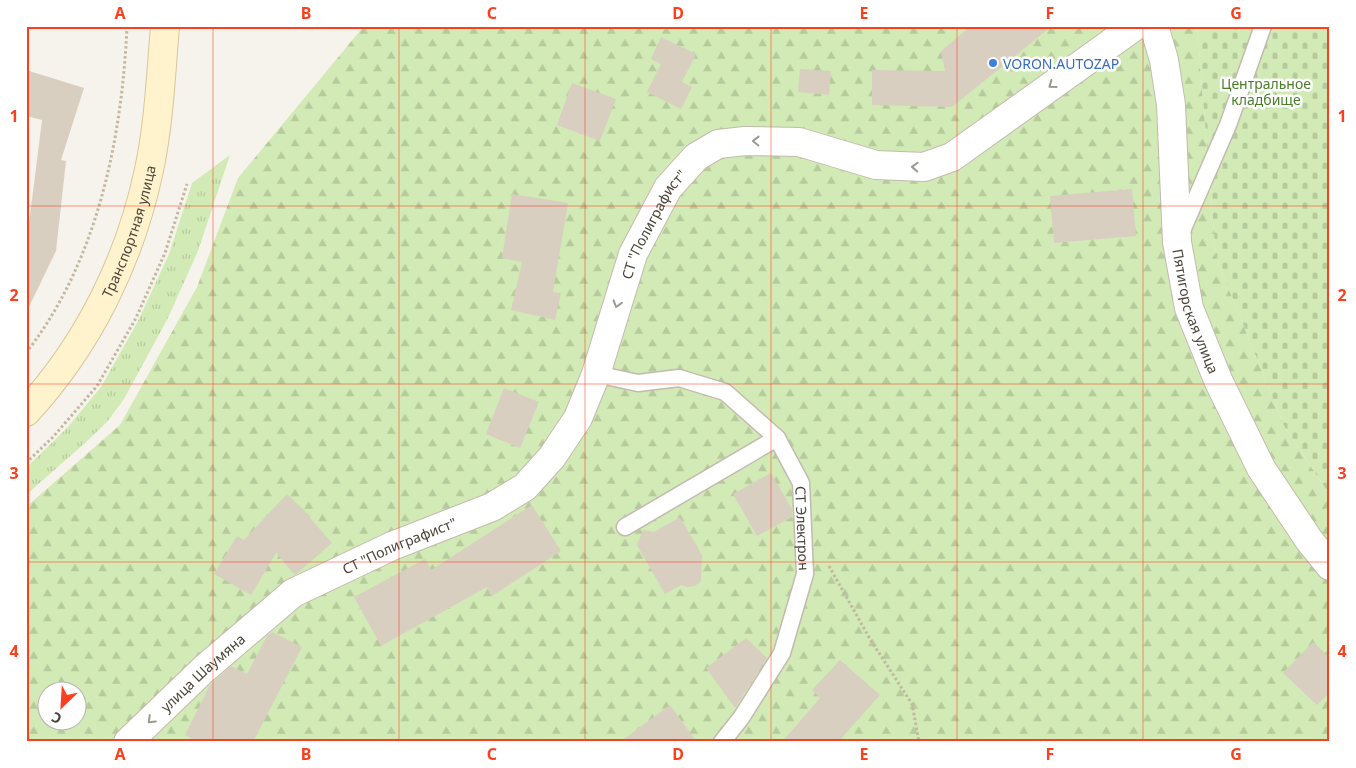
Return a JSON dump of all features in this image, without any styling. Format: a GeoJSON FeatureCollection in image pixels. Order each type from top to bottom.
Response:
{"type":"FeatureCollection","features":[{"type":"Feature","properties":{"kind":"main road","name":"Транспортная улица"},"geometry":{"type":"LineString","coordinates":[[26,412],[48,388],[78,346],[106,296],[130,240],[149,170],[159,99],[166,26]]}},
{"type":"Feature","properties":{"kind":"street","name":"СТ \"Полиграфист\""},"geometry":{"type":"LineString","coordinates":[[278,605],[293,594],[392,546],[492,507],[524,487],[552,456],[578,418],[596,374],[633,254],[668,188],[696,157],[718,144],[746,141],[799,142],[876,165],[924,167],[952,157],[1135,26]]}},
{"type":"Feature","properties":{"kind":"street","name":"Пятигорская улица"},"geometry":{"type":"LineString","coordinates":[[1154,26],[1164,60],[1171,105],[1177,242],[1189,308],[1218,380],[1261,468],[1309,540],[1330,566]]}},
{"type":"Feature","properties":{"kind":"street","name":"улица Шаумяна"},"geometry":{"type":"LineString","coordinates":[[128,742],[204,669],[278,605]]}},
{"type":"Feature","properties":{"kind":"lane"},"geometry":{"type":"LineString","coordinates":[[1177,242],[1228,125],[1263,26]]}},
{"type":"Feature","properties":{"kind":"lane","name":"СТ Электрон"},"geometry":{"type":"LineString","coordinates":[[596,374],[638,383],[680,378],[725,392],[777,438],[801,483],[805,574],[782,653],[741,718],[722,742]]}},
{"type":"Feature","properties":{"kind":"lane"},"geometry":{"type":"LineString","coordinates":[[624,528],[777,438]]}},
{"type":"Feature","properties":{"kind":"path"},"geometry":{"type":"LineString","coordinates":[[26,354],[38,339],[65,293],[94,226],[110,167],[126,61],[127,26]]}},
{"type":"Feature","properties":{"kind":"path"},"geometry":{"type":"LineString","coordinates":[[826,560],[870,639],[912,704],[919,742]]}},
{"type":"Feature","properties":{"kind":"green space"},"geometry":{"type":"Polygon","coordinates":[[[364,26],[1197,26],[1216,257],[1284,426],[1330,495],[1330,742],[26,742],[26,507],[120,425],[197,287],[238,178],[364,26]]]}},
{"type":"Feature","properties":{"kind":"green space","name":"Центральное кладбище"},"geometry":{"type":"Polygon","coordinates":[[[1197,26],[1330,26],[1330,495],[1284,426],[1216,257],[1197,26]]]}},
{"type":"Feature","properties":{"kind":"green space"},"geometry":{"type":"Polygon","coordinates":[[[230,155],[198,251],[168,318],[124,399],[107,422],[26,495],[26,468],[67,428],[101,387],[138,321],[169,254],[192,183],[230,155]]]}},
{"type":"Feature","properties":{"kind":"building"},"geometry":{"type":"Polygon","coordinates":[[[971,26],[1052,26],[952,107],[872,105],[872,70],[945,71],[941,51],[971,26]]]}},
{"type":"Feature","properties":{"kind":"building"},"geometry":{"type":"Polygon","coordinates":[[[661,37],[696,54],[682,82],[692,87],[681,109],[647,92],[661,64],[651,59],[661,37]]]}},
{"type":"Feature","properties":{"kind":"building"},"geometry":{"type":"Polygon","coordinates":[[[800,69],[831,71],[829,95],[798,92],[800,69]]]}},
{"type":"Feature","properties":{"kind":"building"},"geometry":{"type":"Polygon","coordinates":[[[26,70],[84,88],[61,160],[66,161],[56,251],[26,313],[26,247],[42,120],[26,116],[26,70]]]}},
{"type":"Feature","properties":{"kind":"building"},"geometry":{"type":"Polygon","coordinates":[[[572,83],[616,99],[600,141],[557,125],[572,83]]]}},
{"type":"Feature","properties":{"kind":"building"},"geometry":{"type":"Polygon","coordinates":[[[1132,189],[1136,236],[1054,243],[1050,196],[1132,189]]]}},
{"type":"Feature","properties":{"kind":"building"},"geometry":{"type":"Polygon","coordinates":[[[512,194],[568,203],[553,292],[561,293],[555,320],[511,310],[522,262],[502,258],[512,194]]]}},
{"type":"Feature","properties":{"kind":"building"},"geometry":{"type":"Polygon","coordinates":[[[504,388],[539,402],[520,448],[486,434],[504,388]]]}},
{"type":"Feature","properties":{"kind":"building"},"geometry":{"type":"Polygon","coordinates":[[[771,473],[792,509],[792,517],[757,536],[733,494],[771,473]]]}},
{"type":"Feature","properties":{"kind":"building"},"geometry":{"type":"Polygon","coordinates":[[[287,494],[311,517],[332,543],[295,575],[276,553],[251,595],[214,574],[237,536],[244,540],[287,494]]]}},
{"type":"Feature","properties":{"kind":"building"},"geometry":{"type":"Polygon","coordinates":[[[532,505],[561,551],[492,596],[487,587],[381,646],[354,597],[425,559],[431,570],[532,505]]]}},
{"type":"Feature","properties":{"kind":"building"},"geometry":{"type":"Polygon","coordinates":[[[680,517],[702,555],[701,581],[695,586],[681,585],[665,594],[637,545],[643,530],[654,532],[680,517]]]}},
{"type":"Feature","properties":{"kind":"building"},"geometry":{"type":"Polygon","coordinates":[[[272,632],[302,647],[253,742],[198,742],[185,735],[210,685],[231,666],[247,674],[267,636],[272,632]]]}},
{"type":"Feature","properties":{"kind":"building"},"geometry":{"type":"Polygon","coordinates":[[[746,638],[767,658],[735,708],[706,668],[746,638]]]}},
{"type":"Feature","properties":{"kind":"building"},"geometry":{"type":"Polygon","coordinates":[[[1313,642],[1330,658],[1330,692],[1317,705],[1283,673],[1313,642]]]}},
{"type":"Feature","properties":{"kind":"building"},"geometry":{"type":"Polygon","coordinates":[[[840,660],[880,695],[838,742],[782,742],[820,698],[812,690],[840,660]]]}},
{"type":"Feature","properties":{"kind":"building"},"geometry":{"type":"Polygon","coordinates":[[[670,705],[697,742],[620,742],[670,705]]]}},
{"type":"Feature","properties":{"kind":"place","name":"VORON.AUTOZAP"},"geometry":{"type":"Point","coordinates":[993,63]}}]}
